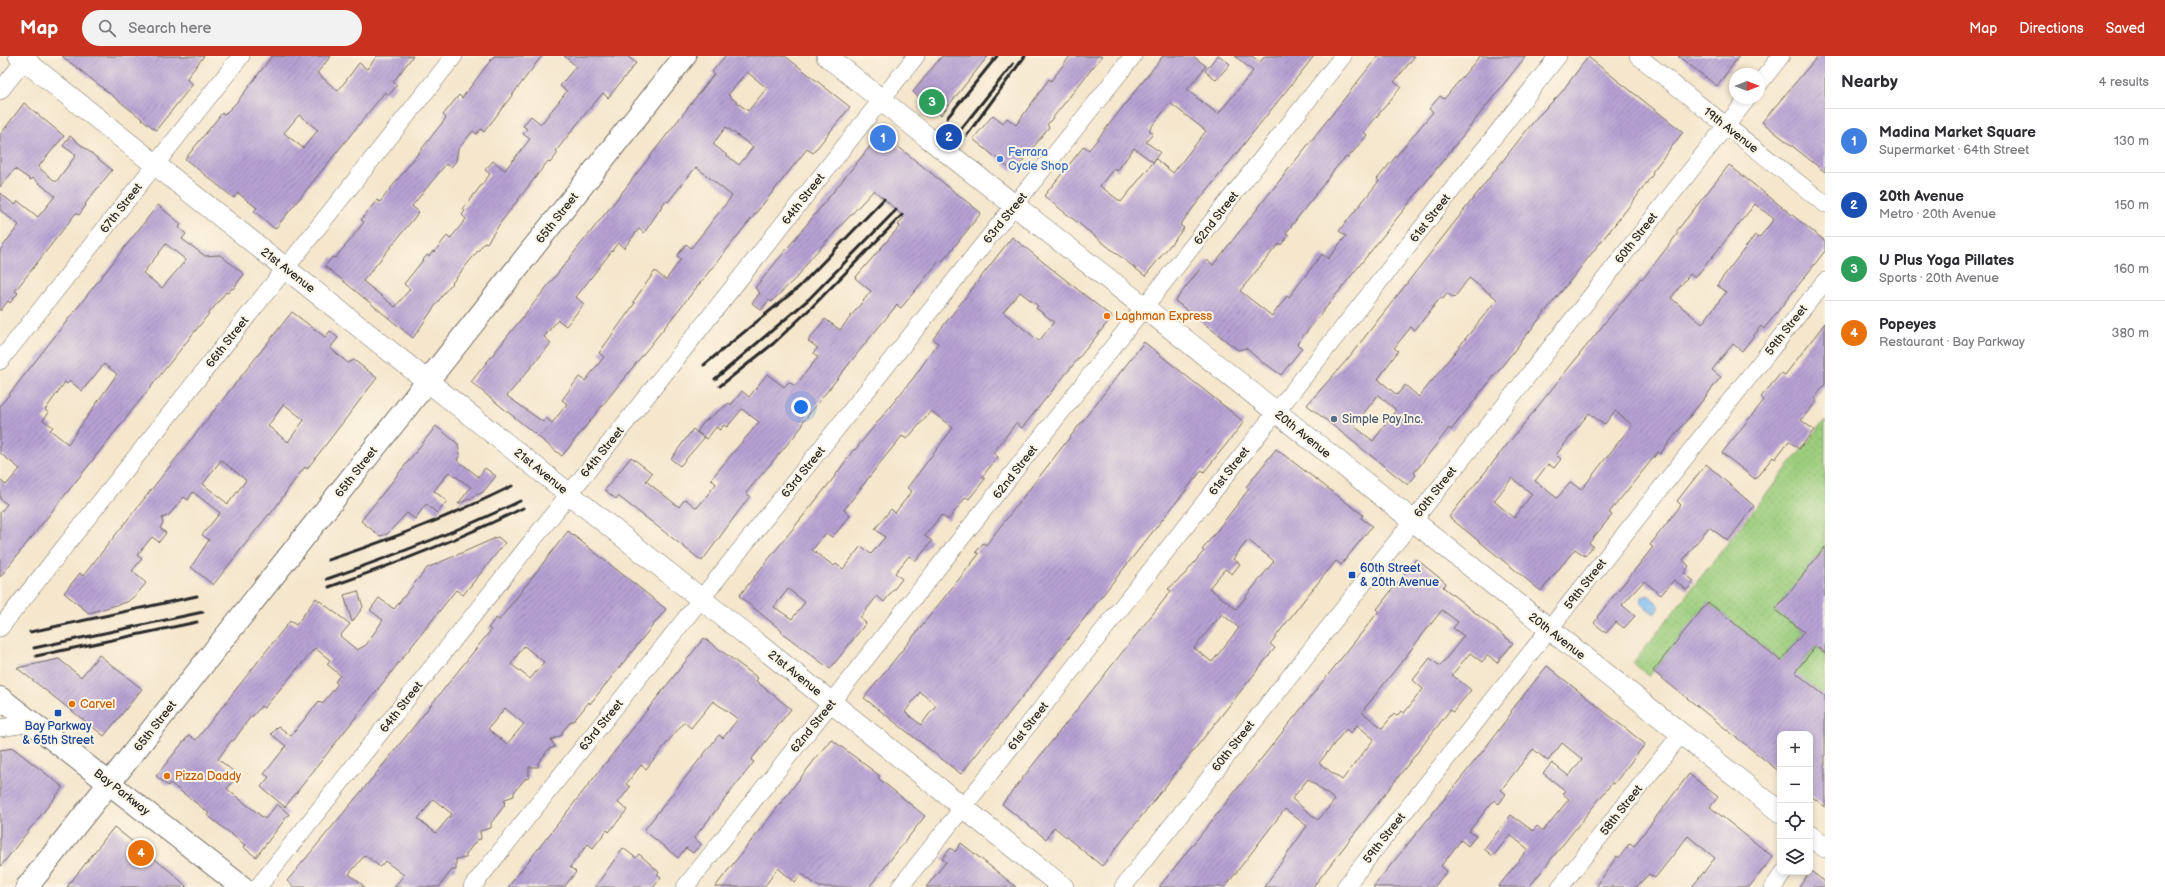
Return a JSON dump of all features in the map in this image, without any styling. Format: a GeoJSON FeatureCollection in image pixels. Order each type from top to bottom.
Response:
{"type":"FeatureCollection","features":[{"type":"Feature","properties":{"kind":"main road","name":"65th Street"},"geometry":{"type":"LineString","coordinates":[[27,887],[685,56]]}},
{"type":"Feature","properties":{"kind":"main road","name":"Bay Parkway"},"geometry":{"type":"LineString","coordinates":[[0,698],[110,782],[242,887]]}},
{"type":"Feature","properties":{"kind":"street","name":"67th Street"},"geometry":{"type":"LineString","coordinates":[[0,361],[241,56]]}},
{"type":"Feature","properties":{"kind":"street","name":"66th Street"},"geometry":{"type":"LineString","coordinates":[[0,628],[454,56]]}},
{"type":"Feature","properties":{"kind":"street","name":"20th Avenue"},"geometry":{"type":"LineString","coordinates":[[827,56],[926,136],[1146,307],[1412,521],[1777,810]]}},
{"type":"Feature","properties":{"kind":"street","name":"64th Street"},"geometry":{"type":"LineString","coordinates":[[258,887],[916,56]]}},
{"type":"Feature","properties":{"kind":"street","name":"63rd Street"},"geometry":{"type":"LineString","coordinates":[[472,887],[1133,56]]}},
{"type":"Feature","properties":{"kind":"street","name":"62nd Street"},"geometry":{"type":"LineString","coordinates":[[685,887],[1146,307],[1343,56]]}},
{"type":"Feature","properties":{"kind":"street","name":"61st Street"},"geometry":{"type":"LineString","coordinates":[[900,887],[1558,56]]}},
{"type":"Feature","properties":{"kind":"street","name":"19th Avenue"},"geometry":{"type":"LineString","coordinates":[[1638,56],[1825,204]]}},
{"type":"Feature","properties":{"kind":"street"},"geometry":{"type":"LineString","coordinates":[[1765,76],[1781,56]]}},
{"type":"Feature","properties":{"kind":"street","name":"21st Avenue"},"geometry":{"type":"LineString","coordinates":[[24,57],[155,165],[1064,887]]}},
{"type":"Feature","properties":{"kind":"street"},"geometry":{"type":"LineString","coordinates":[[0,91],[24,57]]}},
{"type":"Feature","properties":{"kind":"street","name":"60th Street"},"geometry":{"type":"LineString","coordinates":[[1123,887],[1743,104]]}},
{"type":"Feature","properties":{"kind":"street","name":"59th Street"},"geometry":{"type":"LineString","coordinates":[[1345,887],[1825,282]]}},
{"type":"Feature","properties":{"kind":"street"},"geometry":{"type":"LineString","coordinates":[[0,728],[32,723]]}},
{"type":"Feature","properties":{"kind":"street","name":"58th Street"},"geometry":{"type":"LineString","coordinates":[[1560,887],[1681,734]]}},
{"type":"Feature","properties":{"kind":"street"},"geometry":{"type":"LineString","coordinates":[[1773,887],[1782,875]]}},
{"type":"Feature","properties":{"kind":"green space"},"geometry":{"type":"Polygon","coordinates":[[[1825,420],[1825,547],[1775,610],[1804,632],[1781,661],[1708,602],[1649,676],[1633,663],[1825,420]]]}},
{"type":"Feature","properties":{"kind":"green space"},"geometry":{"type":"Polygon","coordinates":[[[1816,646],[1825,653],[1825,691],[1822,694],[1784,686],[1816,646]]]}},
{"type":"Feature","properties":{"kind":"water"},"geometry":{"type":"Polygon","coordinates":[[[1648,595],[1659,605],[1659,609],[1656,613],[1653,613],[1641,604],[1642,597],[1648,595]]]}},
{"type":"Feature","properties":{"kind":"building"},"geometry":{"type":"Polygon","coordinates":[[[62,56],[204,56],[186,79],[193,84],[156,130],[62,56]]]}},
{"type":"Feature","properties":{"kind":"building"},"geometry":{"type":"Polygon","coordinates":[[[272,56],[331,56],[317,73],[338,91],[359,63],[367,69],[377,56],[413,56],[393,82],[397,85],[389,95],[385,92],[275,229],[254,211],[257,208],[238,193],[234,198],[185,159],[222,113],[224,115],[237,102],[272,56]],[[299,115],[284,133],[303,148],[318,130],[299,115]]]}},
{"type":"Feature","properties":{"kind":"building"},"geometry":{"type":"Polygon","coordinates":[[[494,56],[542,56],[484,132],[481,129],[477,134],[473,131],[458,149],[456,161],[451,167],[446,164],[412,206],[419,212],[363,281],[395,307],[410,289],[404,284],[427,255],[429,256],[433,251],[434,252],[447,236],[450,239],[466,219],[462,215],[465,211],[463,209],[490,174],[485,170],[493,161],[505,170],[530,139],[523,134],[527,129],[523,126],[531,116],[541,124],[567,91],[560,86],[576,66],[564,56],[627,56],[636,63],[608,98],[603,93],[586,113],[556,151],[558,153],[550,163],[548,161],[501,222],[487,243],[485,242],[444,293],[413,338],[325,266],[332,257],[335,258],[350,240],[364,222],[361,220],[377,200],[380,202],[446,118],[443,115],[459,95],[462,98],[494,56]]]}},
{"type":"Feature","properties":{"kind":"building"},"geometry":{"type":"Polygon","coordinates":[[[725,56],[785,56],[850,107],[813,153],[807,149],[562,456],[471,382],[624,190],[714,74],[712,72],[725,56]],[[747,72],[728,95],[748,111],[767,88],[747,72]],[[726,127],[713,144],[739,165],[753,147],[726,127]],[[696,167],[668,202],[666,200],[644,233],[639,229],[624,248],[618,243],[576,297],[584,304],[566,326],[558,320],[551,328],[544,337],[551,343],[507,396],[543,422],[546,418],[552,423],[567,404],[562,400],[579,377],[585,381],[604,357],[599,353],[635,303],[633,302],[655,271],[666,280],[681,259],[677,256],[686,244],[691,248],[732,196],[696,167]]]}},
{"type":"Feature","properties":{"kind":"building"},"geometry":{"type":"Polygon","coordinates":[[[942,56],[988,56],[941,115],[913,92],[942,56]]]}},
{"type":"Feature","properties":{"kind":"building"},"geometry":{"type":"Polygon","coordinates":[[[1070,56],[1102,56],[1047,125],[1049,127],[1014,172],[973,139],[993,115],[1003,123],[1007,118],[1016,125],[1049,79],[1051,81],[1070,56]]]}},
{"type":"Feature","properties":{"kind":"building"},"geometry":{"type":"Polygon","coordinates":[[[1163,56],[1193,56],[1206,66],[1187,90],[1218,114],[1253,71],[1235,56],[1252,56],[1260,62],[1265,56],[1314,56],[1193,208],[1180,225],[1184,228],[1145,276],[1044,196],[1084,146],[1089,150],[1163,56]],[[1170,103],[1149,130],[1153,134],[1146,142],[1160,152],[1153,162],[1134,148],[1117,171],[1114,168],[1100,186],[1121,202],[1156,159],[1173,173],[1206,131],[1170,103]]]}},
{"type":"Feature","properties":{"kind":"building"},"geometry":{"type":"Polygon","coordinates":[[[1217,56],[1220,56],[1230,64],[1216,80],[1205,71],[1217,56]]]}},
{"type":"Feature","properties":{"kind":"building"},"geometry":{"type":"Polygon","coordinates":[[[1378,56],[1415,56],[1394,82],[1401,87],[1364,132],[1367,135],[1348,158],[1346,157],[1338,165],[1286,233],[1289,235],[1281,245],[1280,244],[1276,247],[1240,291],[1272,316],[1287,296],[1289,297],[1322,254],[1328,259],[1346,236],[1339,231],[1379,181],[1377,179],[1433,112],[1429,109],[1440,96],[1444,99],[1480,56],[1526,56],[1297,344],[1302,348],[1281,375],[1264,364],[1246,348],[1238,350],[1175,301],[1207,260],[1213,265],[1378,56]]]}},
{"type":"Feature","properties":{"kind":"building"},"geometry":{"type":"Polygon","coordinates":[[[1678,56],[1739,56],[1717,86],[1678,56]]]}},
{"type":"Feature","properties":{"kind":"building"},"geometry":{"type":"Polygon","coordinates":[[[1818,56],[1825,56],[1825,172],[1762,122],[1818,56]]]}},
{"type":"Feature","properties":{"kind":"building"},"geometry":{"type":"Polygon","coordinates":[[[1588,57],[1683,132],[1652,172],[1653,174],[1635,199],[1451,430],[1449,428],[1414,473],[1416,475],[1408,485],[1307,405],[1346,361],[1537,117],[1560,94],[1588,57]],[[1469,278],[1454,298],[1447,293],[1443,299],[1441,297],[1415,330],[1411,327],[1394,348],[1398,351],[1378,379],[1397,395],[1405,385],[1419,397],[1497,299],[1469,278]],[[1378,395],[1354,426],[1373,441],[1396,410],[1378,395]]]}},
{"type":"Feature","properties":{"kind":"building"},"geometry":{"type":"Polygon","coordinates":[[[24,103],[64,136],[38,167],[56,182],[76,155],[63,146],[70,136],[112,170],[85,204],[86,205],[79,215],[76,213],[15,291],[18,293],[10,303],[8,301],[0,311],[0,250],[19,225],[0,210],[0,193],[15,205],[18,201],[38,217],[55,196],[33,178],[31,180],[15,169],[0,187],[0,135],[24,103]]]}},
{"type":"Feature","properties":{"kind":"building"},"geometry":{"type":"Polygon","coordinates":[[[881,133],[981,213],[942,262],[940,260],[901,308],[897,305],[868,340],[802,423],[803,425],[796,434],[746,493],[750,496],[702,561],[618,496],[616,499],[605,490],[631,457],[652,473],[646,481],[679,507],[685,499],[697,508],[716,484],[711,479],[759,422],[742,409],[727,427],[724,425],[720,430],[716,427],[707,439],[697,432],[704,422],[729,403],[731,405],[742,391],[749,397],[767,374],[784,387],[789,382],[795,386],[818,357],[813,353],[818,348],[808,341],[825,319],[840,330],[871,291],[855,278],[900,226],[898,225],[904,217],[874,190],[811,258],[798,276],[771,302],[769,300],[761,310],[752,303],[760,293],[755,288],[881,133]]]}},
{"type":"Feature","properties":{"kind":"building"},"geometry":{"type":"Polygon","coordinates":[[[1729,165],[1825,241],[1825,251],[1764,329],[1761,326],[1742,351],[1733,344],[1723,356],[1712,370],[1721,377],[1660,454],[1658,452],[1609,513],[1612,515],[1589,543],[1593,546],[1585,556],[1575,549],[1541,591],[1449,517],[1641,278],[1643,279],[1678,233],[1676,232],[1729,165]],[[1755,204],[1695,278],[1690,274],[1671,298],[1702,324],[1726,292],[1717,285],[1755,235],[1759,238],[1774,219],[1755,204]],[[1615,411],[1604,425],[1589,413],[1556,455],[1561,459],[1554,468],[1548,464],[1535,481],[1557,498],[1571,482],[1581,490],[1632,425],[1615,411]],[[1512,478],[1494,501],[1514,518],[1532,494],[1512,478]]]}},
{"type":"Feature","properties":{"kind":"building"},"geometry":{"type":"Polygon","coordinates":[[[158,205],[181,224],[179,228],[186,234],[182,239],[205,256],[220,255],[244,274],[233,289],[232,288],[228,293],[226,292],[0,577],[0,513],[7,504],[0,499],[0,480],[6,485],[20,469],[0,453],[0,406],[158,205]],[[166,244],[143,273],[162,288],[186,260],[166,244]],[[104,364],[82,391],[70,381],[67,384],[65,382],[45,410],[49,413],[43,420],[53,427],[50,430],[68,444],[117,374],[104,364]]]}},
{"type":"Feature","properties":{"kind":"building"},"geometry":{"type":"Polygon","coordinates":[[[1012,237],[1112,317],[1022,428],[1016,423],[993,453],[998,457],[982,477],[985,479],[969,499],[966,497],[948,520],[941,515],[925,536],[932,541],[916,561],[909,556],[895,573],[902,579],[884,602],[877,596],[860,618],[866,623],[830,669],[781,632],[782,631],[739,596],[832,480],[854,449],[855,450],[914,377],[938,343],[933,339],[1012,237]],[[1020,292],[1003,312],[1039,341],[1054,322],[1036,308],[1038,306],[1020,292]],[[931,411],[907,439],[902,436],[844,510],[850,516],[836,533],[832,537],[826,533],[812,550],[834,566],[836,564],[843,569],[861,546],[871,554],[885,537],[875,529],[891,509],[895,513],[912,491],[907,488],[953,428],[931,411]],[[788,589],[774,607],[792,619],[805,602],[788,589]]]}},
{"type":"Feature","properties":{"kind":"building"},"geometry":{"type":"Polygon","coordinates":[[[292,312],[325,337],[330,331],[338,338],[330,348],[348,363],[354,360],[377,378],[307,469],[305,467],[270,515],[269,514],[213,585],[191,567],[209,540],[202,535],[220,513],[193,492],[188,500],[184,497],[169,515],[162,518],[163,523],[160,528],[166,533],[159,542],[152,537],[137,555],[142,559],[132,571],[146,583],[137,594],[127,602],[89,613],[64,593],[80,573],[83,576],[292,312]],[[284,404],[268,426],[288,442],[304,420],[284,404]],[[221,460],[203,484],[228,504],[246,480],[221,460]]]}},
{"type":"Feature","properties":{"kind":"building"},"geometry":{"type":"Polygon","coordinates":[[[1825,323],[1825,384],[1814,399],[1817,401],[1801,420],[1814,430],[1799,449],[1789,441],[1775,459],[1773,457],[1755,479],[1722,453],[1764,400],[1761,397],[1781,373],[1785,375],[1825,323]]]}},
{"type":"Feature","properties":{"kind":"building"},"geometry":{"type":"Polygon","coordinates":[[[1144,342],[1244,422],[1204,472],[1202,470],[961,774],[864,698],[979,554],[976,552],[983,543],[986,545],[1144,342]],[[920,692],[905,712],[921,725],[936,705],[920,692]]]}},
{"type":"Feature","properties":{"kind":"building"},"geometry":{"type":"Polygon","coordinates":[[[436,426],[458,444],[460,455],[457,460],[479,477],[485,468],[496,476],[483,492],[458,504],[471,487],[449,472],[434,491],[447,501],[437,513],[426,504],[415,519],[407,513],[387,534],[380,536],[361,521],[436,426]]]}},
{"type":"Feature","properties":{"kind":"building"},"geometry":{"type":"Polygon","coordinates":[[[693,429],[704,438],[680,466],[671,459],[693,429]]]}},
{"type":"Feature","properties":{"kind":"building"},"geometry":{"type":"Polygon","coordinates":[[[1276,449],[1363,515],[1361,518],[1372,526],[1341,565],[1336,561],[1307,596],[1270,644],[1275,648],[1102,866],[1054,827],[1046,839],[1002,804],[1171,591],[1168,589],[1185,574],[1204,551],[1202,550],[1249,489],[1246,487],[1276,449]],[[1248,540],[1233,559],[1240,564],[1232,574],[1225,569],[1209,588],[1236,609],[1274,561],[1248,540]],[[1222,614],[1194,648],[1212,662],[1239,628],[1222,614]]]}},
{"type":"Feature","properties":{"kind":"building"},"geometry":{"type":"Polygon","coordinates":[[[1706,464],[1754,506],[1728,541],[1709,527],[1683,560],[1689,566],[1684,573],[1694,581],[1687,590],[1674,580],[1661,595],[1644,581],[1622,605],[1635,616],[1624,628],[1616,622],[1606,633],[1594,623],[1598,618],[1597,617],[1653,547],[1650,545],[1681,505],[1677,501],[1706,464]]]}},
{"type":"Feature","properties":{"kind":"building"},"geometry":{"type":"Polygon","coordinates":[[[568,531],[666,609],[590,704],[589,702],[573,722],[572,720],[562,732],[562,735],[551,740],[555,747],[549,749],[538,763],[538,767],[529,767],[529,778],[525,779],[514,792],[514,796],[505,799],[504,806],[491,823],[491,828],[480,831],[481,839],[477,840],[466,854],[466,858],[456,859],[456,870],[452,870],[439,887],[394,887],[404,875],[385,861],[380,867],[365,855],[349,874],[365,887],[294,887],[287,881],[375,775],[491,630],[488,628],[496,618],[499,620],[568,531]],[[524,646],[511,664],[530,679],[544,662],[524,646]],[[505,708],[488,729],[507,744],[524,724],[505,708]],[[433,799],[418,819],[436,833],[452,814],[433,799]]]}},
{"type":"Feature","properties":{"kind":"building"},"geometry":{"type":"Polygon","coordinates":[[[498,537],[505,543],[463,595],[456,590],[285,807],[261,787],[269,777],[264,774],[286,746],[271,734],[278,726],[291,736],[319,701],[322,704],[338,684],[335,682],[340,675],[327,664],[330,660],[315,648],[264,708],[261,706],[253,716],[251,716],[234,740],[231,741],[218,759],[238,775],[227,789],[265,819],[277,804],[289,814],[256,857],[243,847],[245,845],[207,815],[209,813],[170,783],[168,786],[156,776],[189,735],[196,740],[290,621],[296,625],[316,598],[350,624],[340,636],[357,650],[366,645],[383,620],[370,610],[379,598],[394,609],[427,568],[498,537]]]}},
{"type":"Feature","properties":{"kind":"building"},"geometry":{"type":"Polygon","coordinates":[[[1825,547],[1825,653],[1816,646],[1795,672],[1825,696],[1825,807],[1813,797],[1813,731],[1777,731],[1777,770],[1653,671],[1708,602],[1781,661],[1804,632],[1775,610],[1825,547]]]}},
{"type":"Feature","properties":{"kind":"building"},"geometry":{"type":"Polygon","coordinates":[[[1416,559],[1446,583],[1443,587],[1513,643],[1497,663],[1488,655],[1482,662],[1470,653],[1452,675],[1471,690],[1453,712],[1450,710],[1313,887],[1264,887],[1307,826],[1285,809],[1225,887],[1159,887],[1379,611],[1377,609],[1416,559]],[[1442,610],[1362,712],[1382,728],[1394,714],[1397,716],[1401,711],[1404,713],[1423,689],[1413,680],[1430,658],[1440,666],[1464,636],[1453,628],[1458,622],[1442,610]],[[1357,725],[1351,733],[1346,729],[1319,763],[1342,780],[1374,739],[1357,725]],[[1308,779],[1292,799],[1318,820],[1335,800],[1308,779]]]}},
{"type":"Feature","properties":{"kind":"building"},"geometry":{"type":"Polygon","coordinates":[[[358,591],[363,607],[352,622],[344,595],[358,591]]]}},
{"type":"Feature","properties":{"kind":"building"},"geometry":{"type":"Polygon","coordinates":[[[704,638],[758,678],[756,681],[791,709],[751,760],[754,762],[694,838],[701,844],[693,853],[686,848],[678,858],[644,830],[719,735],[723,738],[738,719],[713,701],[691,728],[684,722],[646,769],[641,765],[626,784],[630,787],[618,803],[627,810],[609,832],[607,830],[593,848],[588,844],[570,867],[576,872],[564,887],[508,887],[704,638]]]}},
{"type":"Feature","properties":{"kind":"building"},"geometry":{"type":"Polygon","coordinates":[[[99,655],[142,689],[104,736],[17,668],[59,659],[81,677],[99,655]]]}},
{"type":"Feature","properties":{"kind":"building"},"geometry":{"type":"Polygon","coordinates":[[[1547,666],[1645,744],[1614,784],[1612,783],[1529,887],[1498,887],[1528,849],[1510,835],[1493,856],[1484,849],[1511,815],[1533,831],[1537,826],[1543,831],[1569,799],[1563,794],[1566,791],[1543,773],[1552,763],[1569,776],[1582,759],[1562,743],[1548,761],[1533,749],[1501,790],[1506,794],[1499,804],[1494,800],[1469,831],[1476,836],[1468,846],[1461,840],[1441,866],[1447,871],[1434,887],[1373,887],[1483,751],[1512,712],[1511,711],[1547,666]]]}},
{"type":"Feature","properties":{"kind":"building"},"geometry":{"type":"Polygon","coordinates":[[[831,739],[880,776],[878,778],[925,816],[918,825],[869,887],[819,887],[802,874],[795,882],[778,868],[764,887],[715,887],[831,739]]]}},
{"type":"Feature","properties":{"kind":"building"},"geometry":{"type":"Polygon","coordinates":[[[13,748],[63,787],[0,867],[0,750],[13,748]]]}},
{"type":"Feature","properties":{"kind":"building"},"geometry":{"type":"Polygon","coordinates":[[[1689,774],[1718,797],[1710,807],[1773,857],[1749,887],[1692,887],[1715,858],[1688,836],[1655,878],[1649,874],[1636,887],[1596,887],[1617,856],[1619,858],[1630,843],[1634,846],[1689,774]]]}},
{"type":"Feature","properties":{"kind":"building"},"geometry":{"type":"Polygon","coordinates":[[[114,827],[171,872],[187,887],[67,887],[114,827]]]}},
{"type":"Feature","properties":{"kind":"building"},"geometry":{"type":"Polygon","coordinates":[[[961,843],[1016,887],[926,887],[946,862],[942,859],[951,848],[955,852],[961,843]]]}},
{"type":"Feature","properties":{"kind":"building"},"geometry":{"type":"Polygon","coordinates":[[[623,848],[636,858],[639,854],[659,872],[657,874],[661,877],[654,887],[595,887],[623,848]]]}},
{"type":"Feature","properties":{"kind":"building"},"geometry":{"type":"Polygon","coordinates":[[[1813,873],[1825,882],[1825,887],[1799,887],[1808,875],[1813,875],[1813,873]]]}},
{"type":"Feature","properties":{"kind":"railway"},"geometry":{"type":"LineString","coordinates":[[947,118],[997,56]]}},
{"type":"Feature","properties":{"kind":"railway"},"geometry":{"type":"LineString","coordinates":[[967,135],[1025,56]]}},
{"type":"Feature","properties":{"kind":"railway"},"geometry":{"type":"LineString","coordinates":[[961,129],[1013,64]]}},
{"type":"Feature","properties":{"kind":"railway"},"geometry":{"type":"LineString","coordinates":[[704,365],[799,287],[884,199]]}},
{"type":"Feature","properties":{"kind":"railway"},"geometry":{"type":"LineString","coordinates":[[715,379],[809,299],[896,210]]}},
{"type":"Feature","properties":{"kind":"railway"},"geometry":{"type":"LineString","coordinates":[[720,386],[774,343],[813,306],[902,215]]}},
{"type":"Feature","properties":{"kind":"railway"},"geometry":{"type":"LineString","coordinates":[[328,560],[422,526],[512,486]]}},
{"type":"Feature","properties":{"kind":"railway"},"geometry":{"type":"LineString","coordinates":[[327,579],[425,543],[520,501]]}},
{"type":"Feature","properties":{"kind":"railway"},"geometry":{"type":"LineString","coordinates":[[329,587],[427,550],[523,508]]}},
{"type":"Feature","properties":{"kind":"railway"},"geometry":{"type":"LineString","coordinates":[[30,632],[197,596]]}},
{"type":"Feature","properties":{"kind":"railway"},"geometry":{"type":"LineString","coordinates":[[34,648],[203,612]]}},
{"type":"Feature","properties":{"kind":"railway"},"geometry":{"type":"LineString","coordinates":[[36,656],[197,622]]}},
{"type":"Feature","properties":{"kind":"place","name":"U Plus Yoga Pillates"},"geometry":{"type":"Point","coordinates":[932,102]}},
{"type":"Feature","properties":{"kind":"place","name":"20th Avenue"},"geometry":{"type":"Point","coordinates":[949,137]}},
{"type":"Feature","properties":{"kind":"place","name":"Madina Market Square"},"geometry":{"type":"Point","coordinates":[883,138]}},
{"type":"Feature","properties":{"kind":"place","name":"Ferrara Cycle Shop"},"geometry":{"type":"Point","coordinates":[1000,159]}},
{"type":"Feature","properties":{"kind":"place","name":"Laghman Express"},"geometry":{"type":"Point","coordinates":[1107,316]}},
{"type":"Feature","properties":{"kind":"place","name":"Simple Pay Inc."},"geometry":{"type":"Point","coordinates":[1334,419]}},
{"type":"Feature","properties":{"kind":"place","name":"60th Street & 20th Avenue"},"geometry":{"type":"Point","coordinates":[1352,575]}},
{"type":"Feature","properties":{"kind":"place","name":"Carvel"},"geometry":{"type":"Point","coordinates":[72,704]}},
{"type":"Feature","properties":{"kind":"place","name":"Bay Parkway & 65th Street"},"geometry":{"type":"Point","coordinates":[58,713]}},
{"type":"Feature","properties":{"kind":"place","name":"Pizza Daddy"},"geometry":{"type":"Point","coordinates":[167,776]}},
{"type":"Feature","properties":{"kind":"place","name":"Popeyes"},"geometry":{"type":"Point","coordinates":[141,853]}}]}
